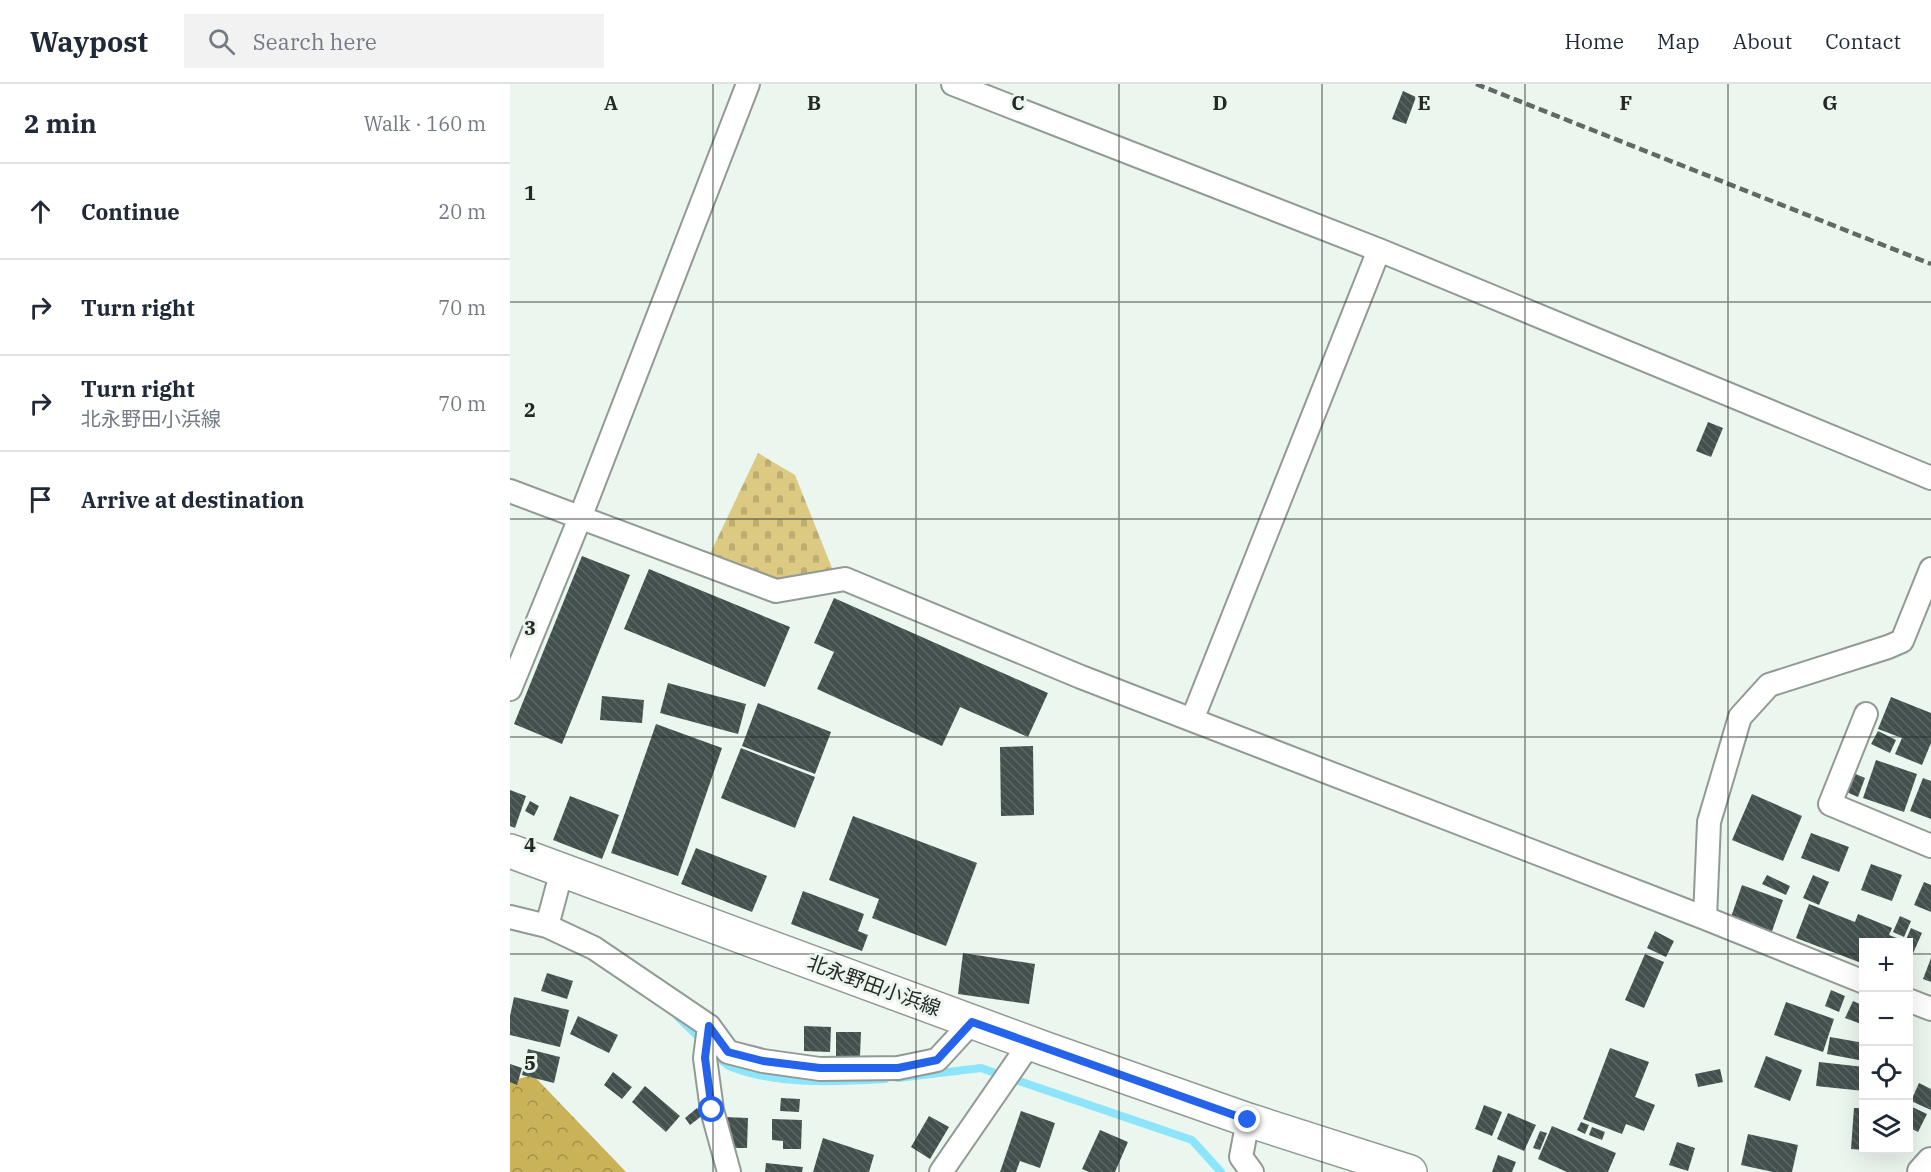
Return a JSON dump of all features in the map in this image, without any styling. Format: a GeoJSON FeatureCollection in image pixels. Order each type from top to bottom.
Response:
{"type":"FeatureCollection","features":[{"type":"Feature","properties":{"kind":"main road","name":"北永野田小浜線"},"geometry":{"type":"LineString","coordinates":[[510,851],[972,1022],[1023,1053],[1248,1120],[1410,1172]]}},
{"type":"Feature","properties":{"kind":"street"},"geometry":{"type":"LineString","coordinates":[[510,689],[580,518],[748,84]]}},
{"type":"Feature","properties":{"kind":"street"},"geometry":{"type":"LineString","coordinates":[[953,84],[1379,250],[1931,478]]}},
{"type":"Feature","properties":{"kind":"street"},"geometry":{"type":"LineString","coordinates":[[1192,720],[1379,250]]}},
{"type":"Feature","properties":{"kind":"street"},"geometry":{"type":"LineString","coordinates":[[510,491],[776,591],[845,579],[1081,677],[1705,918],[1859,980]]}},
{"type":"Feature","properties":{"kind":"street"},"geometry":{"type":"LineString","coordinates":[[1705,918],[1709,822],[1740,717],[1769,685],[1902,641],[1931,569]]}},
{"type":"Feature","properties":{"kind":"street"},"geometry":{"type":"LineString","coordinates":[[1866,714],[1830,804],[1931,846]]}},
{"type":"Feature","properties":{"kind":"street"},"geometry":{"type":"LineString","coordinates":[[547,927],[562,870]]}},
{"type":"Feature","properties":{"kind":"street"},"geometry":{"type":"LineString","coordinates":[[510,917],[547,927],[594,948],[709,1028],[728,1052],[763,1061],[820,1068],[898,1068],[937,1060],[972,1022]]}},
{"type":"Feature","properties":{"kind":"street"},"geometry":{"type":"LineString","coordinates":[[1913,1002],[1931,1009]]}},
{"type":"Feature","properties":{"kind":"street"},"geometry":{"type":"LineString","coordinates":[[709,1028],[705,1058],[712,1110],[729,1172]]}},
{"type":"Feature","properties":{"kind":"street"},"geometry":{"type":"LineString","coordinates":[[941,1172],[1023,1053]]}},
{"type":"Feature","properties":{"kind":"street"},"geometry":{"type":"LineString","coordinates":[[1248,1120],[1241,1157],[1252,1172]]}},
{"type":"Feature","properties":{"kind":"street"},"geometry":{"type":"LineString","coordinates":[[1922,1172],[1931,1162]]}},
{"type":"Feature","properties":{"kind":"green space"},"geometry":{"type":"Polygon","coordinates":[[[758,453],[795,475],[834,573],[775,580],[710,554],[758,453]]]}},
{"type":"Feature","properties":{"kind":"green space"},"geometry":{"type":"Polygon","coordinates":[[[533,1075],[626,1172],[510,1172],[510,1081],[533,1075]]]}},
{"type":"Feature","properties":{"kind":"building"},"geometry":{"type":"Polygon","coordinates":[[[1403,91],[1416,97],[1406,124],[1392,119],[1403,91]]]}},
{"type":"Feature","properties":{"kind":"building"},"geometry":{"type":"Polygon","coordinates":[[[1708,422],[1723,428],[1711,457],[1696,451],[1708,422]]]}},
{"type":"Feature","properties":{"kind":"building"},"geometry":{"type":"Polygon","coordinates":[[[582,556],[630,575],[562,744],[514,724],[582,556]]]}},
{"type":"Feature","properties":{"kind":"building"},"geometry":{"type":"Polygon","coordinates":[[[649,569],[790,627],[765,687],[624,629],[649,569]]]}},
{"type":"Feature","properties":{"kind":"building"},"geometry":{"type":"Polygon","coordinates":[[[834,598],[1048,693],[1028,737],[960,707],[942,746],[817,689],[834,652],[814,643],[834,598]]]}},
{"type":"Feature","properties":{"kind":"building"},"geometry":{"type":"Polygon","coordinates":[[[668,683],[746,704],[738,734],[660,713],[668,683]]]}},
{"type":"Feature","properties":{"kind":"building"},"geometry":{"type":"Polygon","coordinates":[[[602,696],[644,700],[642,723],[600,720],[602,696]]]}},
{"type":"Feature","properties":{"kind":"building"},"geometry":{"type":"Polygon","coordinates":[[[1891,697],[1931,713],[1931,743],[1922,765],[1895,754],[1902,738],[1878,729],[1891,697]]]}},
{"type":"Feature","properties":{"kind":"building"},"geometry":{"type":"Polygon","coordinates":[[[758,703],[831,732],[815,774],[742,746],[758,703]]]}},
{"type":"Feature","properties":{"kind":"building"},"geometry":{"type":"Polygon","coordinates":[[[656,724],[722,748],[678,876],[611,853],[656,724]]]}},
{"type":"Feature","properties":{"kind":"building"},"geometry":{"type":"Polygon","coordinates":[[[1878,731],[1896,740],[1890,753],[1871,744],[1878,731]]]}},
{"type":"Feature","properties":{"kind":"building"},"geometry":{"type":"Polygon","coordinates":[[[1033,746],[1034,815],[1001,816],[1000,747],[1033,746]]]}},
{"type":"Feature","properties":{"kind":"building"},"geometry":{"type":"Polygon","coordinates":[[[741,748],[815,777],[795,828],[721,798],[741,748]]]}},
{"type":"Feature","properties":{"kind":"building"},"geometry":{"type":"Polygon","coordinates":[[[1876,760],[1917,774],[1904,812],[1863,798],[1876,760]]]}},
{"type":"Feature","properties":{"kind":"building"},"geometry":{"type":"Polygon","coordinates":[[[1851,772],[1865,778],[1858,797],[1844,791],[1851,772]]]}},
{"type":"Feature","properties":{"kind":"building"},"geometry":{"type":"Polygon","coordinates":[[[1923,778],[1931,781],[1931,819],[1910,811],[1923,778]]]}},
{"type":"Feature","properties":{"kind":"building"},"geometry":{"type":"Polygon","coordinates":[[[510,790],[526,796],[515,828],[510,826],[510,790]]]}},
{"type":"Feature","properties":{"kind":"building"},"geometry":{"type":"Polygon","coordinates":[[[1752,794],[1802,816],[1783,861],[1732,840],[1752,794]]]}},
{"type":"Feature","properties":{"kind":"building"},"geometry":{"type":"Polygon","coordinates":[[[570,796],[619,815],[602,859],[553,840],[570,796]]]}},
{"type":"Feature","properties":{"kind":"building"},"geometry":{"type":"Polygon","coordinates":[[[530,801],[539,806],[534,816],[525,811],[530,801]]]}},
{"type":"Feature","properties":{"kind":"building"},"geometry":{"type":"Polygon","coordinates":[[[853,816],[977,863],[946,946],[872,918],[879,899],[829,880],[853,816]]]}},
{"type":"Feature","properties":{"kind":"building"},"geometry":{"type":"Polygon","coordinates":[[[1811,833],[1849,847],[1839,872],[1801,858],[1811,833]]]}},
{"type":"Feature","properties":{"kind":"building"},"geometry":{"type":"Polygon","coordinates":[[[696,848],[767,876],[752,912],[681,884],[696,848]]]}},
{"type":"Feature","properties":{"kind":"building"},"geometry":{"type":"Polygon","coordinates":[[[1871,864],[1902,875],[1892,901],[1861,890],[1871,864]]]}},
{"type":"Feature","properties":{"kind":"building"},"geometry":{"type":"Polygon","coordinates":[[[1767,875],[1790,886],[1786,895],[1762,884],[1767,875]]]}},
{"type":"Feature","properties":{"kind":"building"},"geometry":{"type":"Polygon","coordinates":[[[1813,875],[1829,882],[1819,905],[1803,898],[1813,875]]]}},
{"type":"Feature","properties":{"kind":"building"},"geometry":{"type":"Polygon","coordinates":[[[1924,882],[1931,885],[1931,912],[1914,905],[1924,882]]]}},
{"type":"Feature","properties":{"kind":"building"},"geometry":{"type":"Polygon","coordinates":[[[1742,885],[1783,900],[1770,937],[1729,923],[1742,885]]]}},
{"type":"Feature","properties":{"kind":"building"},"geometry":{"type":"Polygon","coordinates":[[[803,891],[864,914],[858,931],[868,935],[862,951],[791,924],[803,891]]]}},
{"type":"Feature","properties":{"kind":"building"},"geometry":{"type":"Polygon","coordinates":[[[1809,904],[1855,922],[1858,914],[1892,928],[1889,935],[1897,938],[1859,938],[1859,962],[1796,938],[1809,904]]]}},
{"type":"Feature","properties":{"kind":"building"},"geometry":{"type":"Polygon","coordinates":[[[1900,916],[1911,921],[1904,937],[1893,932],[1900,916]]]}},
{"type":"Feature","properties":{"kind":"building"},"geometry":{"type":"Polygon","coordinates":[[[1911,928],[1922,933],[1913,953],[1913,938],[1907,938],[1911,928]]]}},
{"type":"Feature","properties":{"kind":"building"},"geometry":{"type":"Polygon","coordinates":[[[1655,931],[1674,941],[1666,957],[1647,948],[1655,931]]]}},
{"type":"Feature","properties":{"kind":"building"},"geometry":{"type":"Polygon","coordinates":[[[963,953],[1035,964],[1029,1004],[958,994],[963,953]]]}},
{"type":"Feature","properties":{"kind":"building"},"geometry":{"type":"Polygon","coordinates":[[[1645,954],[1664,962],[1644,1008],[1625,1000],[1645,954]]]}},
{"type":"Feature","properties":{"kind":"building"},"geometry":{"type":"Polygon","coordinates":[[[1931,958],[1931,982],[1923,979],[1931,958]]]}},
{"type":"Feature","properties":{"kind":"building"},"geometry":{"type":"Polygon","coordinates":[[[547,973],[573,981],[567,999],[541,991],[547,973]]]}},
{"type":"Feature","properties":{"kind":"building"},"geometry":{"type":"Polygon","coordinates":[[[1831,990],[1845,996],[1839,1012],[1825,1006],[1831,990]]]}},
{"type":"Feature","properties":{"kind":"building"},"geometry":{"type":"Polygon","coordinates":[[[514,997],[569,1010],[560,1047],[510,1035],[510,1016],[514,997]]]}},
{"type":"Feature","properties":{"kind":"building"},"geometry":{"type":"Polygon","coordinates":[[[1853,1001],[1859,1004],[1859,1023],[1845,1018],[1853,1001]]]}},
{"type":"Feature","properties":{"kind":"building"},"geometry":{"type":"Polygon","coordinates":[[[1786,1002],[1834,1019],[1823,1052],[1774,1035],[1786,1002]]]}},
{"type":"Feature","properties":{"kind":"building"},"geometry":{"type":"Polygon","coordinates":[[[578,1016],[618,1035],[609,1053],[570,1034],[578,1016]]]}},
{"type":"Feature","properties":{"kind":"building"},"geometry":{"type":"Polygon","coordinates":[[[804,1026],[831,1027],[830,1052],[804,1051],[804,1026]]]}},
{"type":"Feature","properties":{"kind":"building"},"geometry":{"type":"Polygon","coordinates":[[[836,1032],[861,1032],[860,1056],[836,1056],[836,1032]]]}},
{"type":"Feature","properties":{"kind":"building"},"geometry":{"type":"Polygon","coordinates":[[[1830,1037],[1859,1042],[1859,1060],[1827,1054],[1830,1037]]]}},
{"type":"Feature","properties":{"kind":"building"},"geometry":{"type":"Polygon","coordinates":[[[1610,1048],[1649,1062],[1635,1097],[1655,1105],[1644,1131],[1626,1124],[1622,1134],[1583,1119],[1610,1048]]]}},
{"type":"Feature","properties":{"kind":"building"},"geometry":{"type":"Polygon","coordinates":[[[528,1049],[560,1057],[554,1083],[522,1075],[528,1049]]]}},
{"type":"Feature","properties":{"kind":"building"},"geometry":{"type":"Polygon","coordinates":[[[1766,1056],[1802,1070],[1790,1101],[1754,1087],[1766,1056]]]}},
{"type":"Feature","properties":{"kind":"building"},"geometry":{"type":"Polygon","coordinates":[[[1819,1062],[1859,1066],[1859,1090],[1816,1086],[1819,1062]]]}},
{"type":"Feature","properties":{"kind":"building"},"geometry":{"type":"Polygon","coordinates":[[[510,1064],[522,1068],[517,1085],[510,1082],[510,1064]]]}},
{"type":"Feature","properties":{"kind":"building"},"geometry":{"type":"Polygon","coordinates":[[[1720,1069],[1723,1082],[1698,1087],[1695,1074],[1720,1069]]]}},
{"type":"Feature","properties":{"kind":"building"},"geometry":{"type":"Polygon","coordinates":[[[613,1072],[632,1087],[622,1099],[604,1085],[613,1072]]]}},
{"type":"Feature","properties":{"kind":"building"},"geometry":{"type":"Polygon","coordinates":[[[1919,1083],[1931,1089],[1931,1110],[1913,1102],[1919,1083]]]}},
{"type":"Feature","properties":{"kind":"building"},"geometry":{"type":"Polygon","coordinates":[[[645,1086],[680,1116],[666,1132],[632,1102],[645,1086]]]}},
{"type":"Feature","properties":{"kind":"building"},"geometry":{"type":"Polygon","coordinates":[[[781,1098],[800,1099],[799,1112],[780,1111],[781,1098]]]}},
{"type":"Feature","properties":{"kind":"building"},"geometry":{"type":"Polygon","coordinates":[[[1484,1105],[1502,1112],[1492,1136],[1475,1129],[1484,1105]]]}},
{"type":"Feature","properties":{"kind":"building"},"geometry":{"type":"Polygon","coordinates":[[[1913,1107],[1927,1114],[1918,1132],[1913,1130],[1913,1107]]]}},
{"type":"Feature","properties":{"kind":"building"},"geometry":{"type":"Polygon","coordinates":[[[697,1108],[703,1115],[690,1125],[685,1118],[697,1108]]]}},
{"type":"Feature","properties":{"kind":"building"},"geometry":{"type":"Polygon","coordinates":[[[1854,1108],[1859,1108],[1859,1150],[1851,1149],[1854,1108]]]}},
{"type":"Feature","properties":{"kind":"building"},"geometry":{"type":"Polygon","coordinates":[[[1021,1111],[1055,1123],[1040,1168],[1020,1161],[1016,1172],[1000,1172],[1021,1111]]]}},
{"type":"Feature","properties":{"kind":"building"},"geometry":{"type":"Polygon","coordinates":[[[1508,1113],[1536,1125],[1524,1151],[1497,1139],[1508,1113]]]}},
{"type":"Feature","properties":{"kind":"building"},"geometry":{"type":"Polygon","coordinates":[[[929,1116],[949,1127],[930,1159],[911,1147],[929,1116]]]}},
{"type":"Feature","properties":{"kind":"building"},"geometry":{"type":"Polygon","coordinates":[[[725,1117],[748,1118],[747,1148],[725,1148],[725,1117]]]}},
{"type":"Feature","properties":{"kind":"building"},"geometry":{"type":"Polygon","coordinates":[[[772,1119],[802,1120],[801,1149],[783,1149],[783,1141],[772,1140],[772,1119]]]}},
{"type":"Feature","properties":{"kind":"building"},"geometry":{"type":"Polygon","coordinates":[[[1581,1122],[1589,1125],[1585,1134],[1577,1130],[1581,1122]]]}},
{"type":"Feature","properties":{"kind":"building"},"geometry":{"type":"Polygon","coordinates":[[[1552,1126],[1616,1153],[1608,1172],[1567,1172],[1538,1159],[1552,1126]]]}},
{"type":"Feature","properties":{"kind":"building"},"geometry":{"type":"Polygon","coordinates":[[[1592,1127],[1605,1132],[1602,1140],[1589,1135],[1592,1127]]]}},
{"type":"Feature","properties":{"kind":"building"},"geometry":{"type":"Polygon","coordinates":[[[1100,1130],[1128,1142],[1115,1172],[1089,1172],[1082,1169],[1100,1130]]]}},
{"type":"Feature","properties":{"kind":"building"},"geometry":{"type":"Polygon","coordinates":[[[1540,1131],[1547,1133],[1540,1150],[1533,1148],[1540,1131]]]}},
{"type":"Feature","properties":{"kind":"building"},"geometry":{"type":"Polygon","coordinates":[[[1748,1134],[1798,1145],[1792,1172],[1773,1172],[1741,1165],[1748,1134]]]}},
{"type":"Feature","properties":{"kind":"building"},"geometry":{"type":"Polygon","coordinates":[[[823,1138],[874,1155],[869,1172],[813,1172],[823,1138]]]}},
{"type":"Feature","properties":{"kind":"building"},"geometry":{"type":"Polygon","coordinates":[[[1677,1142],[1695,1148],[1688,1171],[1669,1165],[1677,1142]]]}},
{"type":"Feature","properties":{"kind":"building"},"geometry":{"type":"Polygon","coordinates":[[[1498,1155],[1516,1162],[1512,1172],[1492,1172],[1498,1155]]]}},
{"type":"Feature","properties":{"kind":"building"},"geometry":{"type":"Polygon","coordinates":[[[766,1163],[803,1167],[802,1172],[765,1172],[766,1163]]]}},
{"type":"Feature","properties":{"kind":"waterway"},"geometry":{"type":"LineString","coordinates":[[677,1016],[704,1042]]}},
{"type":"Feature","properties":{"kind":"waterway"},"geometry":{"type":"LineString","coordinates":[[715,1054],[729,1066],[747,1072],[786,1079],[806,1081],[885,1079]]}},
{"type":"Feature","properties":{"kind":"waterway"},"geometry":{"type":"LineString","coordinates":[[898,1078],[981,1068],[1192,1140],[1221,1172]]}},
{"type":"Feature","properties":{"kind":"railway"},"geometry":{"type":"LineString","coordinates":[[1476,84],[1931,264]]}},
{"type":"Feature","properties":{"kind":"route"},"geometry":{"type":"LineString","coordinates":[[712,1110],[705,1058],[709,1026],[728,1052],[763,1061],[820,1068],[898,1068],[937,1060],[972,1022],[1248,1120]]}}]}
